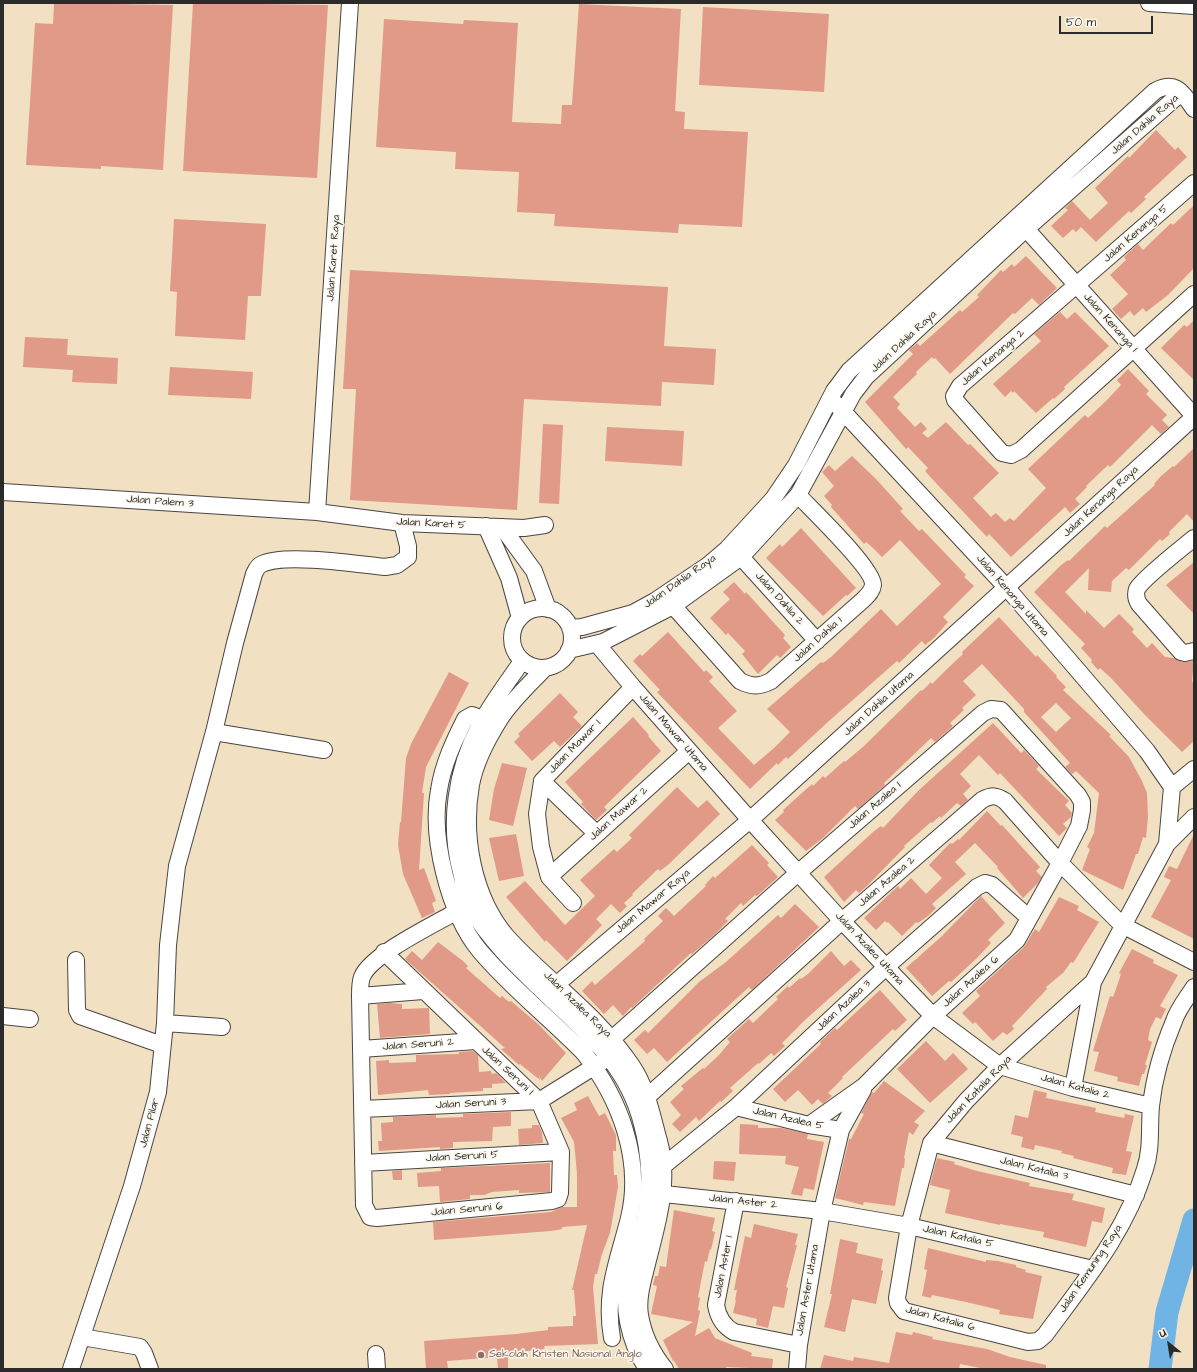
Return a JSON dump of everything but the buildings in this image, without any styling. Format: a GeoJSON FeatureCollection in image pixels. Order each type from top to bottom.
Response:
{"type":"FeatureCollection","features":[{"type":"Feature","properties":{"kind":"street","name":"Jalan Karet Raya"},"geometry":{"type":"LineString","coordinates":[[317,512],[350,3]]}},
{"type":"Feature","properties":{"kind":"street"},"geometry":{"type":"LineString","coordinates":[[1148,3],[1194,6]]}},
{"type":"Feature","properties":{"kind":"street","name":"Jalan Dahlia Raya"},"geometry":{"type":"LineString","coordinates":[[570,628],[582,628],[668,601],[727,549],[773,499],[796,465],[830,398],[849,371],[1021,224],[1181,93],[1194,109]]}},
{"type":"Feature","properties":{"kind":"street","name":"Jalan Kenanga 5"},"geometry":{"type":"LineString","coordinates":[[1077,286],[1194,183]]}},
{"type":"Feature","properties":{"kind":"street","name":"Jalan Dahlia Raya"},"geometry":{"type":"LineString","coordinates":[[569,650],[597,644],[619,635],[668,601],[741,558],[798,496],[853,394],[866,378],[1021,224]]}},
{"type":"Feature","properties":{"kind":"street","name":"Jalan Kenanga 1"},"geometry":{"type":"LineString","coordinates":[[1021,224],[1194,416]]}},
{"type":"Feature","properties":{"kind":"street","name":"Jalan Kenanga 2"},"geometry":{"type":"LineString","coordinates":[[1077,286],[960,386],[954,396],[957,403],[1002,453],[1011,455],[1021,450],[1134,350]]}},
{"type":"Feature","properties":{"kind":"street"},"geometry":{"type":"LineString","coordinates":[[1134,350],[1194,294]]}},
{"type":"Feature","properties":{"kind":"street","name":"Jalan Kenanga Utama"},"geometry":{"type":"LineString","coordinates":[[830,398],[1007,588],[1147,752],[1172,788]]}},
{"type":"Feature","properties":{"kind":"street","name":"Jalan Kenanga Raya"},"geometry":{"type":"LineString","coordinates":[[1007,588],[1194,416]]}},
{"type":"Feature","properties":{"kind":"street","name":"Jalan Palem 3"},"geometry":{"type":"LineString","coordinates":[[3,492],[317,512]]}},
{"type":"Feature","properties":{"kind":"street","name":"Jalan Dahlia 1"},"geometry":{"type":"LineString","coordinates":[[668,601],[740,681],[750,686],[761,686],[771,681],[870,593],[873,584],[871,577],[857,558],[798,496]]}},
{"type":"Feature","properties":{"kind":"street","name":"Jalan Karet 5"},"geometry":{"type":"LineString","coordinates":[[317,512],[402,523],[524,528],[545,525]]}},
{"type":"Feature","properties":{"kind":"street","name":"Jalan Pilar"},"geometry":{"type":"LineString","coordinates":[[71,1369],[134,1179],[158,1092],[165,1023],[168,945],[177,866],[214,732],[235,643],[257,568],[267,562],[302,559],[385,567],[397,565],[408,557],[409,551],[402,523]]}},
{"type":"Feature","properties":{"kind":"street"},"geometry":{"type":"LineString","coordinates":[[486,526],[509,578],[520,618]]}},
{"type":"Feature","properties":{"kind":"street"},"geometry":{"type":"LineString","coordinates":[[502,527],[534,572],[548,609]]}},
{"type":"Feature","properties":{"kind":"street"},"geometry":{"type":"LineString","coordinates":[[1194,538],[1142,584],[1136,594],[1136,600],[1139,604],[1181,652],[1185,653],[1194,651]]}},
{"type":"Feature","properties":{"kind":"street","name":"Jalan Dahlia 2"},"geometry":{"type":"LineString","coordinates":[[741,558],[817,641]]}},
{"type":"Feature","properties":{"kind":"street","name":"Jalan Dahlia Utama"},"geometry":{"type":"LineString","coordinates":[[750,820],[1007,588]]}},
{"type":"Feature","properties":{"kind":"street"},"geometry":{"type":"LineString","coordinates":[[548,609],[561,615],[570,628],[572,642],[569,650],[560,662],[545,668],[529,665],[522,661],[517,655],[512,640],[515,625],[520,618],[532,610],[548,609]]}},
{"type":"Feature","properties":{"kind":"street","name":"Jalan Mawar Utama"},"geometry":{"type":"LineString","coordinates":[[597,644],[750,820]]}},
{"type":"Feature","properties":{"kind":"street","name":"Jalan Azalea Raya"},"geometry":{"type":"LineString","coordinates":[[522,661],[484,719],[464,764],[455,807],[456,846],[469,905],[496,944],[601,1046],[624,1080],[635,1102],[641,1119],[647,1151],[649,1193],[640,1314],[651,1348],[665,1369]]}},
{"type":"Feature","properties":{"kind":"street","name":"Jalan Azalea Raya"},"geometry":{"type":"LineString","coordinates":[[469,905],[469,814],[472,784],[491,734],[499,720],[510,704],[545,668]]}},
{"type":"Feature","properties":{"kind":"street","name":"Jalan Mawar 1"},"geometry":{"type":"LineString","coordinates":[[573,903],[549,877],[538,831],[537,814],[542,781],[633,687]]}},
{"type":"Feature","properties":{"kind":"street","name":"Jalan Azalea 1"},"geometry":{"type":"LineString","coordinates":[[612,1039],[799,872],[983,713],[991,709],[1001,710],[1078,795],[1082,802],[1079,826],[1060,863]]}},
{"type":"Feature","properties":{"kind":"street"},"geometry":{"type":"LineString","coordinates":[[214,732],[324,750]]}},
{"type":"Feature","properties":{"kind":"street","name":"Jalan Mawar 2"},"geometry":{"type":"LineString","coordinates":[[549,877],[689,751]]}},
{"type":"Feature","properties":{"kind":"street"},"geometry":{"type":"LineString","coordinates":[[1172,788],[1194,769]]}},
{"type":"Feature","properties":{"kind":"street"},"geometry":{"type":"LineString","coordinates":[[542,781],[597,834]]}},
{"type":"Feature","properties":{"kind":"street","name":"Jalan Katalia Raya"},"geometry":{"type":"LineString","coordinates":[[1167,844],[1172,788]]}},
{"type":"Feature","properties":{"kind":"street","name":"Jalan Azalea 2"},"geometry":{"type":"LineString","coordinates":[[647,1097],[842,920],[982,800],[990,796],[998,796],[1005,801],[1060,863],[1122,925],[1194,962]]}},
{"type":"Feature","properties":{"kind":"street","name":"Jalan Katalia Raya"},"geometry":{"type":"LineString","coordinates":[[1073,1088],[1093,982],[1122,925],[1167,844],[1194,817]]}},
{"type":"Feature","properties":{"kind":"street","name":"Jalan Azalea Utama"},"geometry":{"type":"LineString","coordinates":[[750,820],[933,1016],[1000,1066]]}},
{"type":"Feature","properties":{"kind":"street","name":"Jalan Mawar Raya"},"geometry":{"type":"LineString","coordinates":[[557,984],[750,820]]}},
{"type":"Feature","properties":{"kind":"street","name":"Jalan Azalea 6"},"geometry":{"type":"LineString","coordinates":[[809,1125],[864,1086],[933,1016],[1010,947],[1021,933],[1028,917],[1060,863]]}},
{"type":"Feature","properties":{"kind":"street","name":"Jalan Azalea 3"},"geometry":{"type":"LineString","coordinates":[[662,1167],[736,1107],[886,967],[977,887],[986,883],[992,885],[1028,917]]}},
{"type":"Feature","properties":{"kind":"street"},"geometry":{"type":"LineString","coordinates":[[363,1163],[361,978],[366,969],[384,952],[469,905],[479,950],[508,980],[571,1039],[595,1066],[613,1097],[623,1120],[629,1147],[649,1193],[627,1223],[611,1284],[609,1305],[611,1333],[628,1325]]}},
{"type":"Feature","properties":{"kind":"street","name":"Jalan Azalea Raya"},"geometry":{"type":"LineString","coordinates":[[469,905],[505,934],[612,1039],[633,1068],[647,1097],[661,1148],[662,1167],[649,1193],[646,1219],[629,1274],[627,1288],[628,1325],[635,1348],[647,1369]]}},
{"type":"Feature","properties":{"kind":"street","name":"Jalan Seruni 1"},"geometry":{"type":"LineString","coordinates":[[384,952],[539,1101],[561,1152],[560,1193]]}},
{"type":"Feature","properties":{"kind":"street"},"geometry":{"type":"LineString","coordinates":[[76,960],[77,1010],[80,1016],[162,1044]]}},
{"type":"Feature","properties":{"kind":"street","name":"Jalan Katalia Raya"},"geometry":{"type":"LineString","coordinates":[[909,1226],[931,1143],[966,1101],[1000,1066],[1093,982]]}},
{"type":"Feature","properties":{"kind":"street","name":"Jalan Kemuning Raya"},"geometry":{"type":"LineString","coordinates":[[1038,1341],[1093,1269],[1122,1224],[1136,1194],[1146,1168],[1151,1138],[1151,1106],[1159,1069],[1174,1020],[1194,987]]}},
{"type":"Feature","properties":{"kind":"street"},"geometry":{"type":"LineString","coordinates":[[360,996],[423,991]]}},
{"type":"Feature","properties":{"kind":"street"},"geometry":{"type":"LineString","coordinates":[[3,1016],[30,1019]]}},
{"type":"Feature","properties":{"kind":"street"},"geometry":{"type":"LineString","coordinates":[[165,1023],[222,1027]]}},
{"type":"Feature","properties":{"kind":"street","name":"Jalan Seruni 2"},"geometry":{"type":"LineString","coordinates":[[361,1049],[476,1041]]}},
{"type":"Feature","properties":{"kind":"street","name":"Jalan Seruni 3"},"geometry":{"type":"LineString","coordinates":[[362,1109],[539,1101],[609,1057]]}},
{"type":"Feature","properties":{"kind":"street","name":"Jalan Katalia 2"},"geometry":{"type":"LineString","coordinates":[[1000,1066],[1073,1088],[1151,1106]]}},
{"type":"Feature","properties":{"kind":"street","name":"Jalan Azalea 6"},"geometry":{"type":"LineString","coordinates":[[822,1211],[841,1130],[864,1086]]}},
{"type":"Feature","properties":{"kind":"street","name":"Jalan Azalea 5"},"geometry":{"type":"LineString","coordinates":[[736,1107],[809,1125],[841,1130]]}},
{"type":"Feature","properties":{"kind":"street","name":"Jalan Katalia 3"},"geometry":{"type":"LineString","coordinates":[[931,1143],[1136,1194]]}},
{"type":"Feature","properties":{"kind":"street","name":"Jalan Seruni 5"},"geometry":{"type":"LineString","coordinates":[[363,1163],[561,1152]]}},
{"type":"Feature","properties":{"kind":"street","name":"Jalan Seruni 6"},"geometry":{"type":"LineString","coordinates":[[363,1163],[364,1205],[370,1217],[376,1218],[552,1202],[558,1199],[560,1193]]}},
{"type":"Feature","properties":{"kind":"street","name":"Jalan Aster 2"},"geometry":{"type":"LineString","coordinates":[[649,1193],[822,1211]]}},
{"type":"Feature","properties":{"kind":"street","name":"Jalan Aster 1"},"geometry":{"type":"LineString","coordinates":[[736,1201],[716,1305],[718,1314],[727,1328],[734,1332],[798,1345]]}},
{"type":"Feature","properties":{"kind":"street","name":"Jalan Katalia 5"},"geometry":{"type":"LineString","coordinates":[[822,1211],[909,1226],[1093,1269]]}},
{"type":"Feature","properties":{"kind":"street","name":"Jalan Aster Utama"},"geometry":{"type":"LineString","coordinates":[[798,1369],[798,1345],[822,1211]]}},
{"type":"Feature","properties":{"kind":"street","name":"Jalan Katalia 6"},"geometry":{"type":"LineString","coordinates":[[909,1226],[897,1298],[901,1308],[904,1311],[1028,1342],[1038,1341]]}},
{"type":"Feature","properties":{"kind":"street"},"geometry":{"type":"LineString","coordinates":[[82,1337],[140,1347],[150,1369]]}},
{"type":"Feature","properties":{"kind":"waterway"},"geometry":{"type":"LineString","coordinates":[[1160,1369],[1167,1312],[1194,1220]]}},
{"type":"Feature","properties":{"kind":"place","name":"Sekolah Kristen Nasional Anglo"},"geometry":{"type":"Point","coordinates":[481,1355]}}]}
